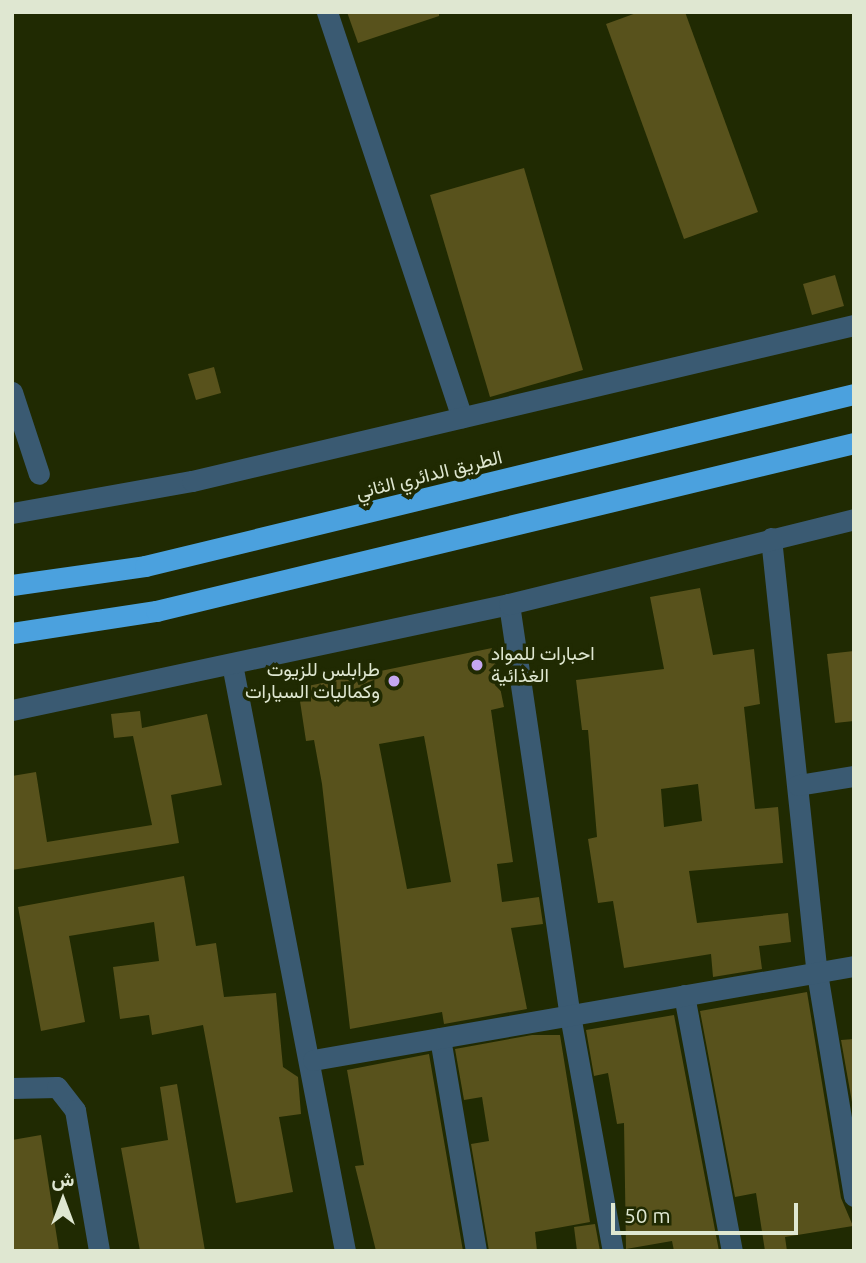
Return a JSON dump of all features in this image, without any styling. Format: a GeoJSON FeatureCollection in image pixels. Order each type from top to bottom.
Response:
{"type":"FeatureCollection","features":[{"type":"Feature","properties":{"kind":"highway","name":"الطريق الدائري الثاني"},"geometry":{"type":"LineString","coordinates":[[12,586],[145,566],[854,394]]}},
{"type":"Feature","properties":{"kind":"highway"},"geometry":{"type":"LineString","coordinates":[[12,633],[156,611],[854,443]]}},
{"type":"Feature","properties":{"kind":"street"},"geometry":{"type":"LineString","coordinates":[[327,12],[462,416]]}},
{"type":"Feature","properties":{"kind":"street"},"geometry":{"type":"LineString","coordinates":[[12,513],[192,481],[854,325]]}},
{"type":"Feature","properties":{"kind":"street"},"geometry":{"type":"LineString","coordinates":[[12,392],[39,474]]}},
{"type":"Feature","properties":{"kind":"street"},"geometry":{"type":"LineString","coordinates":[[12,710],[509,604],[854,519]]}},
{"type":"Feature","properties":{"kind":"street"},"geometry":{"type":"LineString","coordinates":[[771,538],[817,973],[854,1196]]}},
{"type":"Feature","properties":{"kind":"street"},"geometry":{"type":"LineString","coordinates":[[509,604],[570,1015],[613,1251]]}},
{"type":"Feature","properties":{"kind":"street"},"geometry":{"type":"LineString","coordinates":[[232,664],[313,1060],[345,1251]]}},
{"type":"Feature","properties":{"kind":"street"},"geometry":{"type":"LineString","coordinates":[[798,785],[854,776]]}},
{"type":"Feature","properties":{"kind":"street"},"geometry":{"type":"LineString","coordinates":[[313,1060],[854,966]]}},
{"type":"Feature","properties":{"kind":"street"},"geometry":{"type":"LineString","coordinates":[[684,995],[732,1251]]}},
{"type":"Feature","properties":{"kind":"street"},"geometry":{"type":"LineString","coordinates":[[440,1038],[476,1251]]}},
{"type":"Feature","properties":{"kind":"street"},"geometry":{"type":"LineString","coordinates":[[12,1088],[57,1087],[75,1110],[99,1251]]}},
{"type":"Feature","properties":{"kind":"building"},"geometry":{"type":"Polygon","coordinates":[[[347,12],[439,12],[439,16],[358,43],[347,12]]]}},
{"type":"Feature","properties":{"kind":"building"},"geometry":{"type":"Polygon","coordinates":[[[639,12],[685,12],[758,212],[684,239],[606,24],[639,12]]]}},
{"type":"Feature","properties":{"kind":"building"},"geometry":{"type":"Polygon","coordinates":[[[524,168],[583,370],[490,397],[430,195],[524,168]]]}},
{"type":"Feature","properties":{"kind":"building"},"geometry":{"type":"Polygon","coordinates":[[[835,275],[844,306],[812,315],[803,284],[835,275]]]}},
{"type":"Feature","properties":{"kind":"building"},"geometry":{"type":"Polygon","coordinates":[[[214,367],[221,393],[196,400],[188,374],[214,367]]]}},
{"type":"Feature","properties":{"kind":"building"},"geometry":{"type":"Polygon","coordinates":[[[700,588],[713,655],[754,649],[760,704],[744,707],[755,809],[778,807],[783,863],[689,871],[697,923],[788,913],[791,942],[759,946],[762,969],[713,977],[711,954],[624,968],[613,901],[598,903],[588,839],[597,837],[588,730],[582,730],[576,680],[664,669],[650,597],[700,588]],[[698,784],[661,789],[664,827],[702,821],[698,784]]]}},
{"type":"Feature","properties":{"kind":"building"},"geometry":{"type":"Polygon","coordinates":[[[492,648],[504,707],[491,710],[513,862],[497,864],[502,902],[539,897],[543,924],[511,928],[527,1009],[444,1024],[442,1012],[350,1029],[322,784],[314,740],[306,741],[298,688],[492,648]],[[424,736],[379,744],[407,889],[451,882],[424,736]]]}},
{"type":"Feature","properties":{"kind":"building"},"geometry":{"type":"Polygon","coordinates":[[[854,651],[854,721],[835,723],[827,654],[854,651]]]}},
{"type":"Feature","properties":{"kind":"building"},"geometry":{"type":"Polygon","coordinates":[[[140,711],[142,728],[207,714],[222,785],[171,795],[179,843],[12,870],[12,776],[36,772],[47,842],[152,825],[133,736],[114,738],[111,714],[140,711]]]}},
{"type":"Feature","properties":{"kind":"building"},"geometry":{"type":"Polygon","coordinates":[[[184,876],[196,946],[216,943],[224,997],[276,993],[283,1067],[298,1077],[301,1114],[279,1117],[293,1192],[236,1203],[203,1025],[152,1035],[149,1015],[120,1019],[113,967],[159,961],[154,922],[69,936],[85,1022],[41,1031],[18,907],[184,876]]]}},
{"type":"Feature","properties":{"kind":"building"},"geometry":{"type":"Polygon","coordinates":[[[807,992],[841,1198],[853,1226],[785,1237],[787,1251],[765,1251],[756,1193],[735,1197],[700,1011],[807,992]]]}},
{"type":"Feature","properties":{"kind":"building"},"geometry":{"type":"Polygon","coordinates":[[[674,1015],[719,1251],[674,1251],[672,1241],[626,1249],[624,1123],[617,1124],[608,1073],[594,1076],[586,1030],[674,1015]]]}},
{"type":"Feature","properties":{"kind":"building"},"geometry":{"type":"Polygon","coordinates":[[[532,1035],[560,1035],[590,1222],[535,1232],[537,1251],[489,1251],[471,1144],[489,1141],[482,1097],[464,1100],[455,1049],[532,1035]]]}},
{"type":"Feature","properties":{"kind":"building"},"geometry":{"type":"Polygon","coordinates":[[[854,1039],[854,1102],[852,1102],[841,1040],[854,1039]]]}},
{"type":"Feature","properties":{"kind":"building"},"geometry":{"type":"Polygon","coordinates":[[[429,1054],[463,1251],[376,1251],[355,1166],[364,1165],[347,1070],[429,1054]]]}},
{"type":"Feature","properties":{"kind":"building"},"geometry":{"type":"Polygon","coordinates":[[[177,1084],[205,1251],[140,1251],[121,1148],[168,1140],[160,1087],[177,1084]]]}},
{"type":"Feature","properties":{"kind":"building"},"geometry":{"type":"Polygon","coordinates":[[[41,1135],[59,1251],[12,1251],[12,1140],[41,1135]]]}},
{"type":"Feature","properties":{"kind":"building"},"geometry":{"type":"Polygon","coordinates":[[[595,1224],[600,1251],[577,1251],[574,1227],[595,1224]]]}},
{"type":"Feature","properties":{"kind":"place","name":"احبارات للمواد الغذائية"},"geometry":{"type":"Point","coordinates":[477,665]}},
{"type":"Feature","properties":{"kind":"place","name":"طرابلس للزيوت وكماليات السيارات"},"geometry":{"type":"Point","coordinates":[394,681]}}]}
